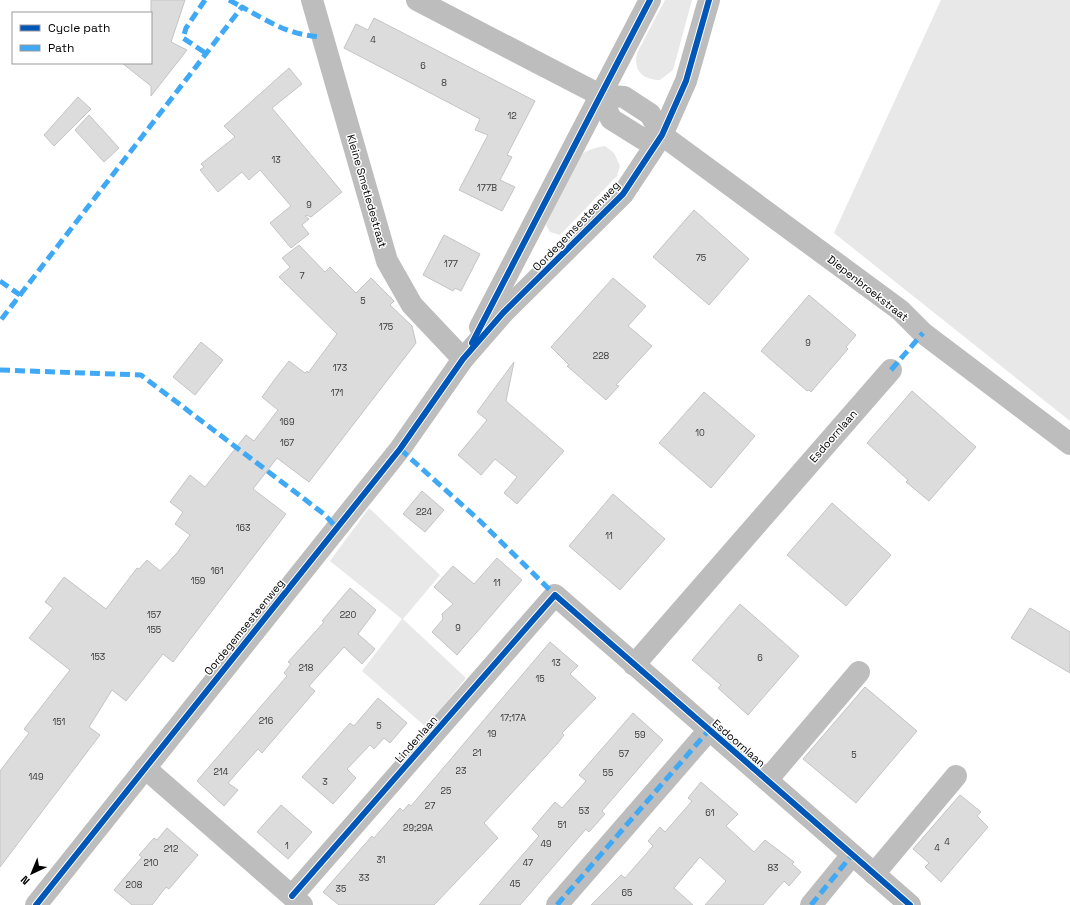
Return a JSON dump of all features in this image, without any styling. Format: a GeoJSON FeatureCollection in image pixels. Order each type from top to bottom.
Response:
{"type":"FeatureCollection","features":[{"type":"Feature","properties":{"kind":"street","name":"Kleine Smetledestraat"},"geometry":{"type":"LineString","coordinates":[[312,0],[387,261],[412,305],[464,359]]}},
{"type":"Feature","properties":{"kind":"street"},"geometry":{"type":"LineString","coordinates":[[417,0],[600,95]]}},
{"type":"Feature","properties":{"kind":"street","name":"Oordegemsesteenweg"},"geometry":{"type":"LineString","coordinates":[[464,359],[650,0]]}},
{"type":"Feature","properties":{"kind":"street","name":"Oordegemsesteenweg"},"geometry":{"type":"LineString","coordinates":[[36,905],[400,449],[464,359],[503,313],[623,194],[662,135],[686,81],[709,0]]}},
{"type":"Feature","properties":{"kind":"street","name":"Diepenbroekstraat"},"geometry":{"type":"LineString","coordinates":[[600,95],[624,97],[650,114],[662,135],[900,310],[923,333],[1070,444]]}},
{"type":"Feature","properties":{"kind":"street","name":"Esdoornlaan"},"geometry":{"type":"LineString","coordinates":[[634,665],[891,370]]}},
{"type":"Feature","properties":{"kind":"street","name":"Lindenlaan"},"geometry":{"type":"LineString","coordinates":[[145,768],[297,900],[555,595]]}},
{"type":"Feature","properties":{"kind":"street","name":"Esdoornlaan"},"geometry":{"type":"LineString","coordinates":[[555,595],[910,905]]}},
{"type":"Feature","properties":{"kind":"street"},"geometry":{"type":"LineString","coordinates":[[767,780],[859,672]]}},
{"type":"Feature","properties":{"kind":"street"},"geometry":{"type":"LineString","coordinates":[[557,905],[709,730]]}},
{"type":"Feature","properties":{"kind":"street"},"geometry":{"type":"LineString","coordinates":[[874,874],[956,776]]}},
{"type":"Feature","properties":{"kind":"street"},"geometry":{"type":"LineString","coordinates":[[811,905],[852,855]]}},
{"type":"Feature","properties":{"kind":"shaded area"},"geometry":{"type":"Polygon","coordinates":[[[665,0],[692,0],[673,70],[660,80],[654,80],[644,76],[641,73],[638,69],[636,59],[637,53],[665,0]]]}},
{"type":"Feature","properties":{"kind":"shaded area"},"geometry":{"type":"Polygon","coordinates":[[[941,0],[1070,0],[1070,421],[834,233],[941,0]]]}},
{"type":"Feature","properties":{"kind":"shaded area"},"geometry":{"type":"Polygon","coordinates":[[[605,146],[614,153],[620,166],[617,176],[560,235],[550,232],[546,225],[575,160],[588,150],[605,146]]]}},
{"type":"Feature","properties":{"kind":"shaded area"},"geometry":{"type":"Polygon","coordinates":[[[369,508],[440,575],[403,619],[466,678],[426,727],[362,671],[402,619],[330,561],[369,508]]]}},
{"type":"Feature","properties":{"kind":"building"},"geometry":{"type":"Polygon","coordinates":[[[151,0],[185,0],[171,42],[187,50],[151,96],[151,86],[123,64],[152,64],[151,0]]]}},
{"type":"Feature","properties":{"kind":"building"},"geometry":{"type":"Polygon","coordinates":[[[374,18],[535,101],[507,155],[512,157],[500,180],[515,187],[502,211],[459,190],[488,135],[475,130],[480,119],[344,48],[356,24],[368,30],[374,18]]]}},
{"type":"Feature","properties":{"kind":"building"},"geometry":{"type":"Polygon","coordinates":[[[289,68],[302,84],[272,108],[342,192],[311,217],[305,216],[309,219],[302,225],[309,234],[291,248],[270,223],[291,206],[260,170],[249,180],[242,172],[218,192],[200,170],[204,167],[201,164],[235,137],[224,126],[289,68]]]}},
{"type":"Feature","properties":{"kind":"building"},"geometry":{"type":"Polygon","coordinates":[[[78,97],[91,109],[54,146],[44,135],[78,97]]]}},
{"type":"Feature","properties":{"kind":"building"},"geometry":{"type":"Polygon","coordinates":[[[89,115],[119,148],[104,162],[75,130],[89,115]]]}},
{"type":"Feature","properties":{"kind":"building"},"geometry":{"type":"Polygon","coordinates":[[[694,210],[749,259],[709,305],[653,257],[694,210]]]}},
{"type":"Feature","properties":{"kind":"building"},"geometry":{"type":"Polygon","coordinates":[[[444,235],[480,254],[461,291],[455,288],[453,291],[423,275],[444,235]]]}},
{"type":"Feature","properties":{"kind":"building"},"geometry":{"type":"Polygon","coordinates":[[[299,245],[325,272],[330,267],[356,293],[371,278],[394,301],[390,305],[412,326],[416,343],[309,482],[277,458],[253,489],[286,514],[173,662],[163,654],[126,701],[112,690],[89,727],[100,735],[0,867],[0,771],[29,733],[24,729],[70,670],[29,638],[53,608],[45,602],[64,577],[106,609],[137,568],[139,569],[147,560],[160,571],[177,553],[190,535],[175,524],[183,512],[170,502],[190,475],[205,487],[246,435],[254,441],[278,410],[262,397],[275,379],[289,361],[305,373],[307,371],[308,373],[337,334],[279,277],[290,267],[282,258],[299,245]]]}},
{"type":"Feature","properties":{"kind":"building"},"geometry":{"type":"Polygon","coordinates":[[[613,278],[646,306],[628,326],[652,346],[616,385],[619,386],[606,400],[567,366],[569,365],[551,347],[613,278]]]}},
{"type":"Feature","properties":{"kind":"building"},"geometry":{"type":"Polygon","coordinates":[[[809,295],[856,335],[846,347],[848,349],[811,392],[809,390],[807,391],[761,351],[809,295]]]}},
{"type":"Feature","properties":{"kind":"building"},"geometry":{"type":"Polygon","coordinates":[[[201,342],[223,360],[195,395],[173,377],[201,342]]]}},
{"type":"Feature","properties":{"kind":"building"},"geometry":{"type":"Polygon","coordinates":[[[514,362],[506,401],[564,451],[517,504],[504,493],[517,477],[495,459],[481,475],[458,455],[487,420],[477,412],[514,362]]]}},
{"type":"Feature","properties":{"kind":"building"},"geometry":{"type":"Polygon","coordinates":[[[912,391],[976,447],[929,501],[906,482],[908,480],[867,443],[912,391]]]}},
{"type":"Feature","properties":{"kind":"building"},"geometry":{"type":"Polygon","coordinates":[[[704,392],[755,436],[711,488],[659,443],[704,392]]]}},
{"type":"Feature","properties":{"kind":"building"},"geometry":{"type":"Polygon","coordinates":[[[422,491],[444,510],[425,532],[403,514],[422,491]]]}},
{"type":"Feature","properties":{"kind":"building"},"geometry":{"type":"Polygon","coordinates":[[[613,494],[665,539],[620,590],[569,546],[613,494]]]}},
{"type":"Feature","properties":{"kind":"building"},"geometry":{"type":"Polygon","coordinates":[[[832,503],[891,555],[846,606],[787,555],[832,503]]]}},
{"type":"Feature","properties":{"kind":"building"},"geometry":{"type":"Polygon","coordinates":[[[497,558],[522,580],[457,655],[432,632],[443,619],[442,614],[453,604],[434,587],[453,566],[474,584],[497,558]]]}},
{"type":"Feature","properties":{"kind":"building"},"geometry":{"type":"Polygon","coordinates":[[[350,588],[376,610],[358,634],[375,649],[362,664],[344,647],[309,686],[315,691],[262,753],[258,749],[228,783],[238,790],[224,806],[197,781],[287,676],[284,673],[291,664],[288,662],[324,622],[322,621],[350,588]]]}},
{"type":"Feature","properties":{"kind":"building"},"geometry":{"type":"Polygon","coordinates":[[[740,604],[799,656],[748,715],[718,688],[721,685],[692,660],[740,604]]]}},
{"type":"Feature","properties":{"kind":"building"},"geometry":{"type":"Polygon","coordinates":[[[1030,608],[1070,632],[1070,673],[1011,638],[1030,608]]]}},
{"type":"Feature","properties":{"kind":"building"},"geometry":{"type":"Polygon","coordinates":[[[550,642],[578,666],[570,674],[596,698],[562,733],[564,735],[557,744],[484,823],[498,838],[434,905],[339,905],[323,892],[372,836],[374,838],[400,808],[403,811],[409,804],[411,806],[550,642]]]}},
{"type":"Feature","properties":{"kind":"building"},"geometry":{"type":"Polygon","coordinates":[[[865,687],[917,731],[856,803],[803,759],[865,687]]]}},
{"type":"Feature","properties":{"kind":"building"},"geometry":{"type":"Polygon","coordinates":[[[378,698],[407,723],[390,743],[384,738],[374,749],[370,745],[347,769],[356,778],[333,804],[302,777],[350,723],[354,726],[378,698]]]}},
{"type":"Feature","properties":{"kind":"building"},"geometry":{"type":"Polygon","coordinates":[[[633,713],[663,740],[602,811],[605,814],[589,832],[586,829],[520,905],[479,905],[539,836],[532,829],[555,802],[562,808],[586,781],[579,775],[633,713]]]}},
{"type":"Feature","properties":{"kind":"building"},"geometry":{"type":"Polygon","coordinates":[[[701,782],[738,814],[726,826],[754,852],[765,840],[794,862],[792,864],[801,872],[789,886],[784,881],[763,905],[705,905],[726,881],[700,857],[674,888],[693,905],[591,905],[621,875],[625,878],[653,846],[648,841],[660,827],[665,832],[692,801],[688,798],[701,782]]]}},
{"type":"Feature","properties":{"kind":"building"},"geometry":{"type":"Polygon","coordinates":[[[960,795],[981,812],[977,816],[988,827],[941,882],[925,867],[929,863],[913,849],[960,795]]]}},
{"type":"Feature","properties":{"kind":"building"},"geometry":{"type":"Polygon","coordinates":[[[281,805],[312,832],[288,859],[257,832],[281,805]]]}},
{"type":"Feature","properties":{"kind":"building"},"geometry":{"type":"Polygon","coordinates":[[[167,828],[198,855],[169,889],[166,887],[152,905],[132,905],[114,890],[142,857],[139,855],[154,838],[157,840],[167,828]]]}},
{"type":"Feature","properties":{"kind":"marked path"},"geometry":{"type":"LineString","coordinates":[[205,0],[186,28],[183,38],[207,54]]}},
{"type":"Feature","properties":{"kind":"marked path"},"geometry":{"type":"LineString","coordinates":[[229,0],[242,7]]}},
{"type":"Feature","properties":{"kind":"marked path"},"geometry":{"type":"LineString","coordinates":[[20,295],[242,7],[271,23],[290,31],[310,36],[322,37]]}},
{"type":"Feature","properties":{"kind":"marked path"},"geometry":{"type":"LineString","coordinates":[[0,281],[20,295],[0,321]]}},
{"type":"Feature","properties":{"kind":"marked path"},"geometry":{"type":"LineString","coordinates":[[891,370],[923,333]]}},
{"type":"Feature","properties":{"kind":"marked path"},"geometry":{"type":"LineString","coordinates":[[0,370],[141,375],[324,514],[336,527]]}},
{"type":"Feature","properties":{"kind":"marked path"},"geometry":{"type":"LineString","coordinates":[[400,449],[480,521],[555,595],[553,598]]}},
{"type":"Feature","properties":{"kind":"marked path"},"geometry":{"type":"LineString","coordinates":[[557,905],[709,730]]}},
{"type":"Feature","properties":{"kind":"marked path"},"geometry":{"type":"LineString","coordinates":[[811,905],[852,855]]}},
{"type":"Feature","properties":{"kind":"cycle path"},"geometry":{"type":"LineString","coordinates":[[472,343],[650,0]]}},
{"type":"Feature","properties":{"kind":"cycle path"},"geometry":{"type":"LineString","coordinates":[[36,905],[400,449],[463,359],[503,313],[623,194],[662,135],[686,81],[709,0]]}},
{"type":"Feature","properties":{"kind":"cycle path"},"geometry":{"type":"LineString","coordinates":[[292,896],[555,595],[910,905]]}}]}
